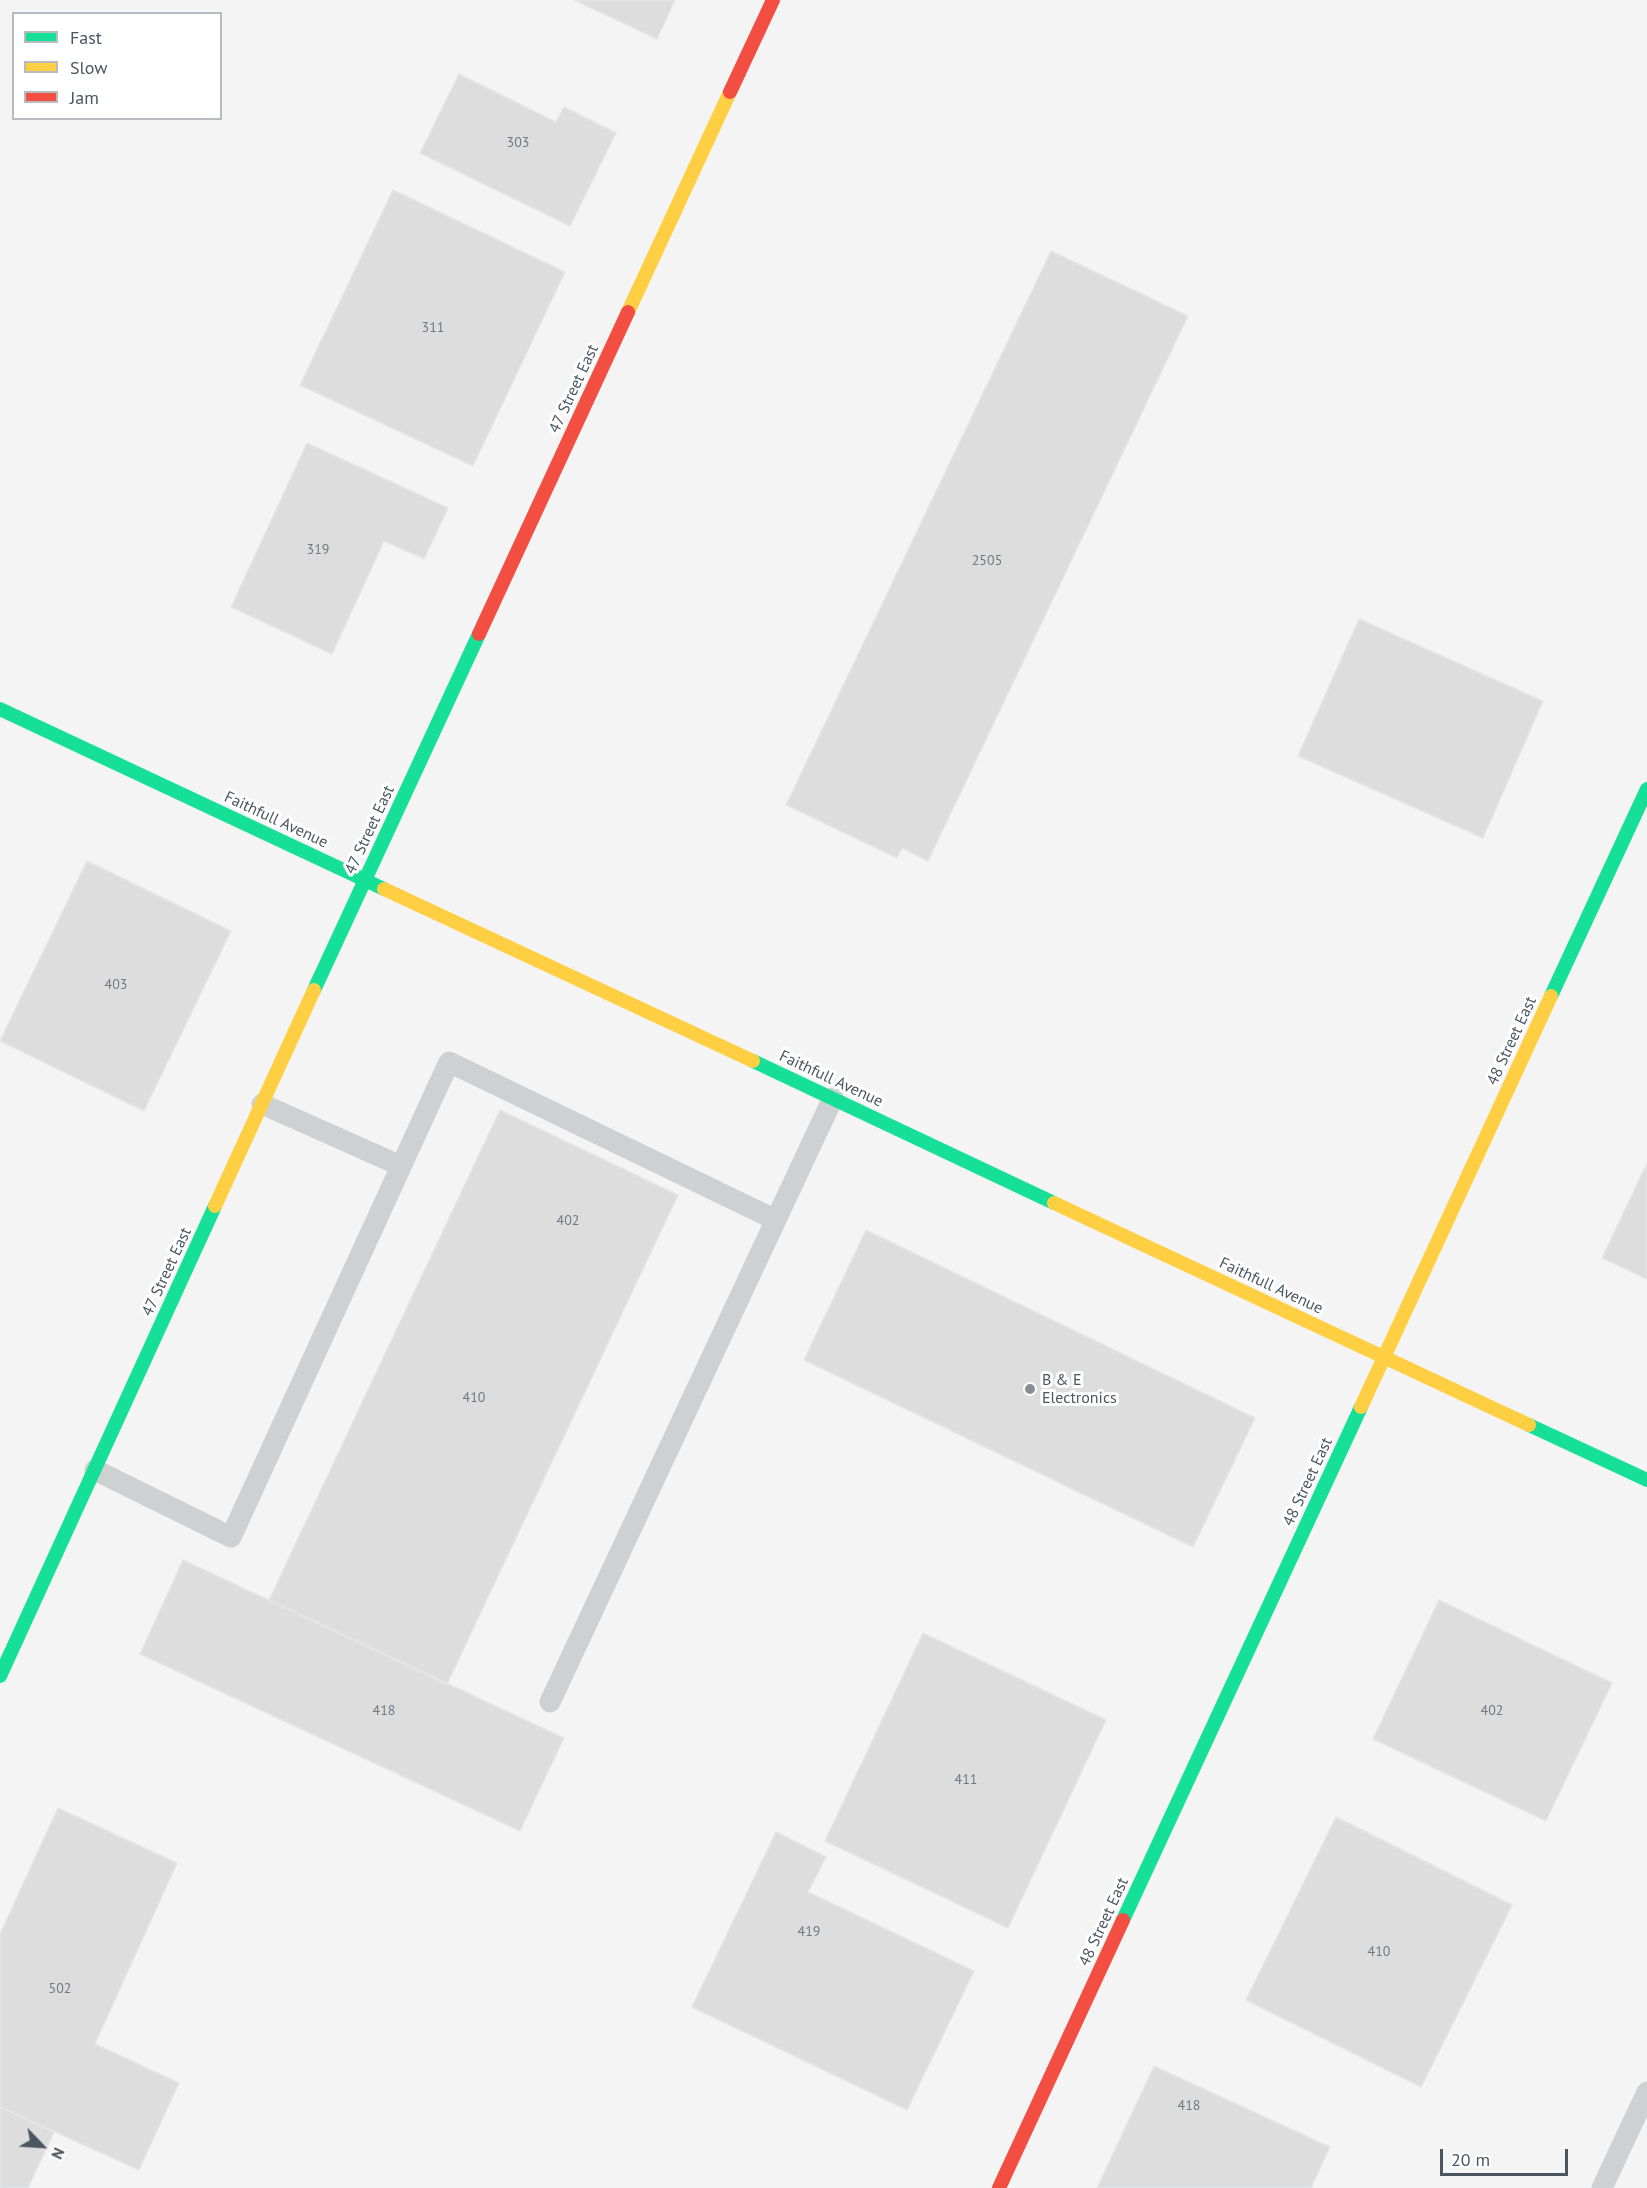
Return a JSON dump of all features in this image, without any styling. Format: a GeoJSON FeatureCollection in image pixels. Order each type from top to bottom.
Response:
{"type":"FeatureCollection","features":[{"type":"Feature","properties":{"kind":"street","name":"47 Street East"},"geometry":{"type":"LineString","coordinates":[[0,1676],[365,879],[773,0]]}},
{"type":"Feature","properties":{"kind":"street","name":"Faithfull Avenue"},"geometry":{"type":"LineString","coordinates":[[0,709],[1647,1480]]}},
{"type":"Feature","properties":{"kind":"street","name":"48 Street East"},"geometry":{"type":"LineString","coordinates":[[999,2188],[1647,789]]}},
{"type":"Feature","properties":{"kind":"lane"},"geometry":{"type":"LineString","coordinates":[[95,1470],[231,1537],[449,1062],[776,1220]]}},
{"type":"Feature","properties":{"kind":"lane"},"geometry":{"type":"LineString","coordinates":[[550,1702],[832,1098]]}},
{"type":"Feature","properties":{"kind":"lane"},"geometry":{"type":"LineString","coordinates":[[262,1104],[401,1166]]}},
{"type":"Feature","properties":{"kind":"lane"},"geometry":{"type":"LineString","coordinates":[[1602,2188],[1647,2092]]}},
{"type":"Feature","properties":{"kind":"building"},"geometry":{"type":"Polygon","coordinates":[[[574,0],[675,0],[657,39],[574,0]]]}},
{"type":"Feature","properties":{"kind":"building"},"geometry":{"type":"Polygon","coordinates":[[[459,74],[556,122],[564,107],[616,133],[570,226],[420,153],[459,74]]]}},
{"type":"Feature","properties":{"kind":"building"},"geometry":{"type":"Polygon","coordinates":[[[393,190],[565,272],[473,466],[300,385],[393,190]]]}},
{"type":"Feature","properties":{"kind":"building"},"geometry":{"type":"Polygon","coordinates":[[[1051,251],[1188,316],[928,861],[902,848],[897,858],[786,805],[1051,251]]]}},
{"type":"Feature","properties":{"kind":"building"},"geometry":{"type":"Polygon","coordinates":[[[307,443],[448,508],[424,559],[384,541],[332,654],[231,607],[307,443]]]}},
{"type":"Feature","properties":{"kind":"building"},"geometry":{"type":"Polygon","coordinates":[[[1359,619],[1543,701],[1483,838],[1298,756],[1359,619]]]}},
{"type":"Feature","properties":{"kind":"building"},"geometry":{"type":"Polygon","coordinates":[[[87,861],[231,931],[144,1111],[0,1041],[87,861]]]}},
{"type":"Feature","properties":{"kind":"building"},"geometry":{"type":"Polygon","coordinates":[[[500,1110],[678,1195],[447,1684],[269,1600],[500,1110]]]}},
{"type":"Feature","properties":{"kind":"building"},"geometry":{"type":"Polygon","coordinates":[[[1647,1163],[1647,1279],[1602,1258],[1647,1163]]]}},
{"type":"Feature","properties":{"kind":"building","name":"B & E Electronics"},"geometry":{"type":"Polygon","coordinates":[[[866,1230],[1255,1418],[1193,1547],[804,1360],[866,1230]]]}},
{"type":"Feature","properties":{"kind":"building"},"geometry":{"type":"Polygon","coordinates":[[[183,1560],[564,1738],[520,1831],[140,1654],[183,1560]]]}},
{"type":"Feature","properties":{"kind":"building"},"geometry":{"type":"Polygon","coordinates":[[[1439,1600],[1612,1683],[1546,1821],[1373,1739],[1439,1600]]]}},
{"type":"Feature","properties":{"kind":"building"},"geometry":{"type":"Polygon","coordinates":[[[923,1633],[1106,1720],[1008,1928],[825,1841],[923,1633]]]}},
{"type":"Feature","properties":{"kind":"building"},"geometry":{"type":"Polygon","coordinates":[[[58,1808],[177,1863],[95,2044],[179,2083],[139,2170],[0,2107],[0,1934],[58,1808]]]}},
{"type":"Feature","properties":{"kind":"building"},"geometry":{"type":"Polygon","coordinates":[[[1336,1817],[1512,1905],[1421,2087],[1246,2000],[1336,1817]]]}},
{"type":"Feature","properties":{"kind":"building"},"geometry":{"type":"Polygon","coordinates":[[[776,1832],[826,1857],[808,1892],[974,1971],[907,2110],[692,2007],[776,1832]]]}},
{"type":"Feature","properties":{"kind":"building"},"geometry":{"type":"Polygon","coordinates":[[[1154,2066],[1330,2147],[1311,2188],[1097,2188],[1154,2066]]]}},
{"type":"Feature","properties":{"kind":"building"},"geometry":{"type":"Polygon","coordinates":[[[0,2107],[54,2132],[28,2188],[0,2188],[0,2107]]]}},
{"type":"Feature","properties":{"kind":"traffic: fast"},"geometry":{"type":"LineString","coordinates":[[314,990],[479,634]]}},
{"type":"Feature","properties":{"kind":"traffic: fast"},"geometry":{"type":"LineString","coordinates":[[0,709],[384,889]]}},
{"type":"Feature","properties":{"kind":"traffic: fast"},"geometry":{"type":"LineString","coordinates":[[1551,996],[1647,789]]}},
{"type":"Feature","properties":{"kind":"traffic: fast"},"geometry":{"type":"LineString","coordinates":[[753,1061],[1054,1203]]}},
{"type":"Feature","properties":{"kind":"traffic: fast"},"geometry":{"type":"LineString","coordinates":[[0,1676],[215,1206]]}},
{"type":"Feature","properties":{"kind":"traffic: fast"},"geometry":{"type":"LineString","coordinates":[[1123,1920],[1361,1407]]}},
{"type":"Feature","properties":{"kind":"traffic: fast"},"geometry":{"type":"LineString","coordinates":[[1529,1425],[1647,1480]]}},
{"type":"Feature","properties":{"kind":"traffic: slow"},"geometry":{"type":"LineString","coordinates":[[628,312],[730,92]]}},
{"type":"Feature","properties":{"kind":"traffic: slow"},"geometry":{"type":"LineString","coordinates":[[384,889],[753,1061]]}},
{"type":"Feature","properties":{"kind":"traffic: slow"},"geometry":{"type":"LineString","coordinates":[[215,1206],[314,990]]}},
{"type":"Feature","properties":{"kind":"traffic: slow"},"geometry":{"type":"LineString","coordinates":[[1361,1407],[1551,996]]}},
{"type":"Feature","properties":{"kind":"traffic: slow"},"geometry":{"type":"LineString","coordinates":[[1054,1203],[1529,1425]]}},
{"type":"Feature","properties":{"kind":"traffic: jam"},"geometry":{"type":"LineString","coordinates":[[730,92],[773,0]]}},
{"type":"Feature","properties":{"kind":"traffic: jam"},"geometry":{"type":"LineString","coordinates":[[479,634],[628,312]]}},
{"type":"Feature","properties":{"kind":"traffic: jam"},"geometry":{"type":"LineString","coordinates":[[999,2188],[1123,1920]]}},
{"type":"Feature","properties":{"kind":"place","name":"B & E Electronics"},"geometry":{"type":"Point","coordinates":[1030,1389]}}]}
